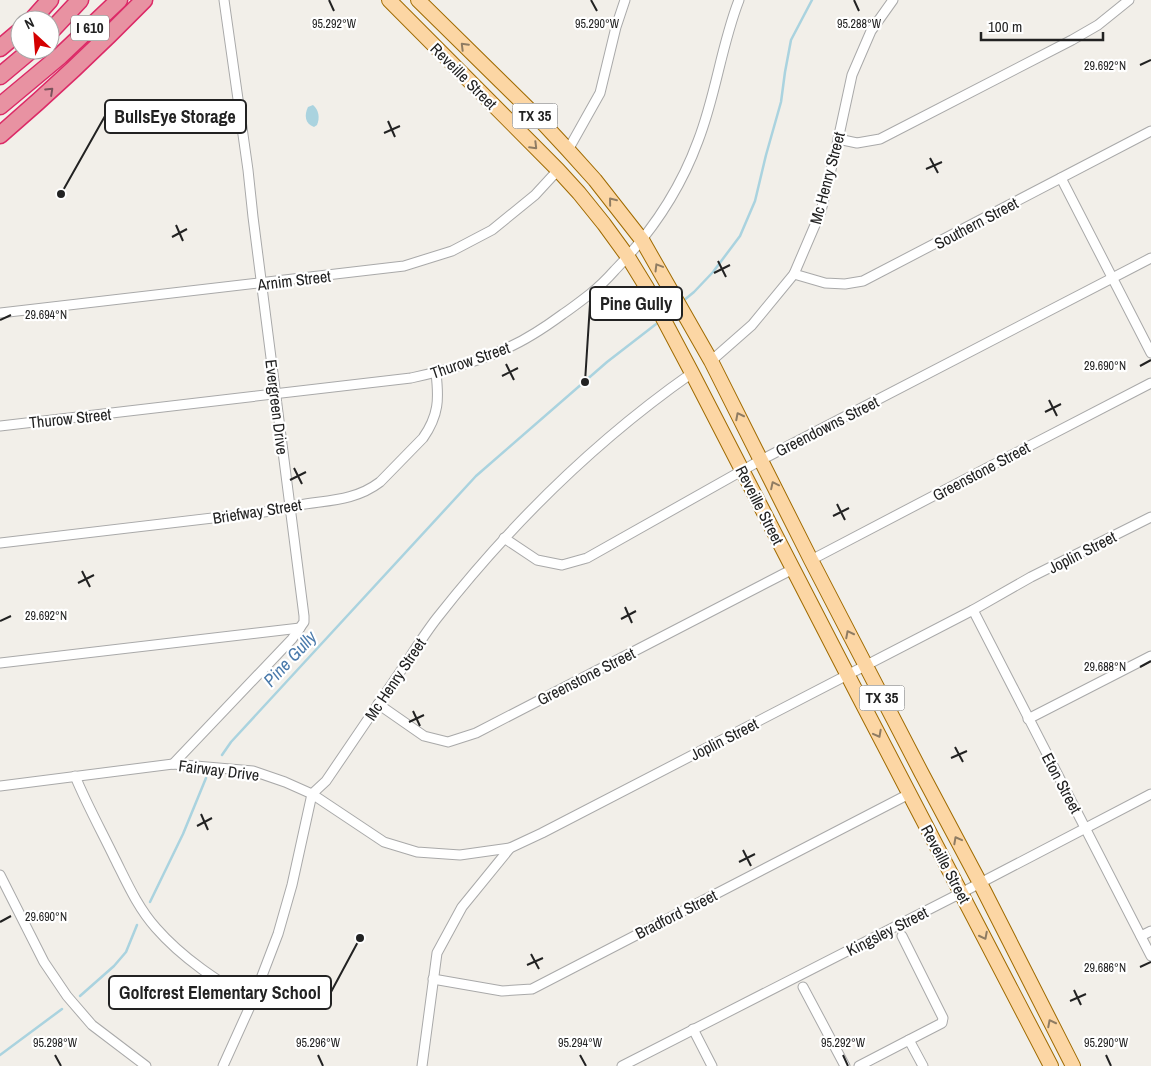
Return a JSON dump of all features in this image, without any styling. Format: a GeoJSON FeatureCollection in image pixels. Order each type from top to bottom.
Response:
{"type":"FeatureCollection","features":[{"type":"Feature","properties":{"kind":"highway"},"geometry":{"type":"LineString","coordinates":[[41,10],[50,0]]}},
{"type":"Feature","properties":{"kind":"highway","name":"I 610"},"geometry":{"type":"LineString","coordinates":[[60,21],[80,0]]}},
{"type":"Feature","properties":{"kind":"highway","name":"I 610"},"geometry":{"type":"LineString","coordinates":[[0,106],[60,56],[119,0]]}},
{"type":"Feature","properties":{"kind":"highway"},"geometry":{"type":"LineString","coordinates":[[0,135],[50,91],[144,0]]}},
{"type":"Feature","properties":{"kind":"highway"},"geometry":{"type":"LineString","coordinates":[[0,48],[10,40]]}},
{"type":"Feature","properties":{"kind":"highway"},"geometry":{"type":"LineString","coordinates":[[0,76],[19,60]]}},
{"type":"Feature","properties":{"kind":"highway"},"geometry":{"type":"LineString","coordinates":[[0,125],[20,108],[27,84]]}},
{"type":"Feature","properties":{"kind":"main road","name":"Reveille Street"},"geometry":{"type":"LineString","coordinates":[[388,0],[558,170],[604,224],[628,257],[647,288],[692,373],[1051,1066]]}},
{"type":"Feature","properties":{"kind":"main road","name":"Reveille Street"},"geometry":{"type":"LineString","coordinates":[[418,0],[542,122],[595,180],[642,240],[711,361],[811,560],[980,883],[1073,1066]]}},
{"type":"Feature","properties":{"kind":"main road"},"geometry":{"type":"LineString","coordinates":[[478,90],[489,71]]}},
{"type":"Feature","properties":{"kind":"street","name":"Evergreen Drive"},"geometry":{"type":"LineString","coordinates":[[224,0],[291,506],[304,616],[304,622],[300,628]]}},
{"type":"Feature","properties":{"kind":"street"},"geometry":{"type":"LineString","coordinates":[[568,150],[600,94],[624,0]]}},
{"type":"Feature","properties":{"kind":"street","name":"Thurow Street"},"geometry":{"type":"LineString","coordinates":[[0,426],[396,380],[462,366],[491,356],[533,334],[590,294],[628,257],[662,213],[686,171],[698,144],[708,113],[730,26],[740,0]]}},
{"type":"Feature","properties":{"kind":"street","name":"Mc Henry Street"},"geometry":{"type":"LineString","coordinates":[[711,361],[752,325],[794,274],[821,211],[852,75],[871,31],[893,0]]}},
{"type":"Feature","properties":{"kind":"street"},"geometry":{"type":"LineString","coordinates":[[838,139],[857,143],[880,139],[1072,40],[1098,25],[1129,0]]}},
{"type":"Feature","properties":{"kind":"street","name":"Southern Street"},"geometry":{"type":"LineString","coordinates":[[794,274],[825,283],[845,284],[863,281],[1151,131]]}},
{"type":"Feature","properties":{"kind":"street","name":"Arnim Street"},"geometry":{"type":"LineString","coordinates":[[0,314],[404,266],[452,251],[492,230],[535,195],[558,170]]}},
{"type":"Feature","properties":{"kind":"street"},"geometry":{"type":"LineString","coordinates":[[1060,178],[1151,353]]}},
{"type":"Feature","properties":{"kind":"street","name":"Greendowns Street"},"geometry":{"type":"LineString","coordinates":[[504,538],[537,560],[562,565],[587,558],[742,470],[1151,258]]}},
{"type":"Feature","properties":{"kind":"street","name":"Briefway Street"},"geometry":{"type":"LineString","coordinates":[[0,543],[272,511],[291,506],[351,497],[380,482],[423,438],[435,417],[438,403],[436,373]]}},
{"type":"Feature","properties":{"kind":"street","name":"Mc Henry Street"},"geometry":{"type":"LineString","coordinates":[[312,794],[326,781],[436,619],[504,538],[586,456],[665,392],[692,373]]}},
{"type":"Feature","properties":{"kind":"street","name":"Greenstone Street"},"geometry":{"type":"LineString","coordinates":[[811,560],[1151,383]]}},
{"type":"Feature","properties":{"kind":"street","name":"Joplin Street"},"geometry":{"type":"LineString","coordinates":[[422,1066],[437,953],[462,907],[510,848],[866,666],[1151,517]]}},
{"type":"Feature","properties":{"kind":"street","name":"Greenstone Street"},"geometry":{"type":"LineString","coordinates":[[378,704],[424,736],[448,742],[476,733],[793,569]]}},
{"type":"Feature","properties":{"kind":"street","name":"Eton Street"},"geometry":{"type":"LineString","coordinates":[[973,610],[1151,956]]}},
{"type":"Feature","properties":{"kind":"street"},"geometry":{"type":"LineString","coordinates":[[0,663],[300,628]]}},
{"type":"Feature","properties":{"kind":"street"},"geometry":{"type":"LineString","coordinates":[[172,764],[292,639],[300,628]]}},
{"type":"Feature","properties":{"kind":"street"},"geometry":{"type":"LineString","coordinates":[[1028,719],[1151,656]]}},
{"type":"Feature","properties":{"kind":"street","name":"Fairway Drive"},"geometry":{"type":"LineString","coordinates":[[0,786],[172,764],[253,771],[286,782],[312,794],[384,842],[417,852],[460,855],[510,848]]}},
{"type":"Feature","properties":{"kind":"street"},"geometry":{"type":"LineString","coordinates":[[76,776],[137,903],[155,927],[177,949],[213,978],[252,1002]]}},
{"type":"Feature","properties":{"kind":"street"},"geometry":{"type":"LineString","coordinates":[[223,1066],[231,1052],[252,1002],[278,934],[292,885],[312,794]]}},
{"type":"Feature","properties":{"kind":"street","name":"Bradford Street"},"geometry":{"type":"LineString","coordinates":[[434,979],[502,991],[532,989],[909,794]]}},
{"type":"Feature","properties":{"kind":"street","name":"Kingsley Street"},"geometry":{"type":"LineString","coordinates":[[622,1066],[1151,794]]}},
{"type":"Feature","properties":{"kind":"street"},"geometry":{"type":"LineString","coordinates":[[0,875],[44,962],[67,996],[92,1025],[146,1066]]}},
{"type":"Feature","properties":{"kind":"street"},"geometry":{"type":"LineString","coordinates":[[1141,936],[1151,931]]}},
{"type":"Feature","properties":{"kind":"street"},"geometry":{"type":"LineString","coordinates":[[860,1066],[942,1023],[943,1018],[902,936]]}},
{"type":"Feature","properties":{"kind":"street"},"geometry":{"type":"LineString","coordinates":[[803,987],[845,1066]]}},
{"type":"Feature","properties":{"kind":"street"},"geometry":{"type":"LineString","coordinates":[[693,1029],[712,1066]]}},
{"type":"Feature","properties":{"kind":"street"},"geometry":{"type":"LineString","coordinates":[[909,1040],[923,1066]]}},
{"type":"Feature","properties":{"kind":"water"},"geometry":{"type":"Polygon","coordinates":[[[313,105],[317,109],[319,117],[317,125],[314,127],[309,124],[306,116],[308,107],[313,105]]]}},
{"type":"Feature","properties":{"kind":"waterway","name":"Pine Gully"},"geometry":{"type":"LineString","coordinates":[[683,301],[713,272],[740,236],[755,201],[781,102],[791,40],[812,0]]}},
{"type":"Feature","properties":{"kind":"waterway","name":"Pine Gully"},"geometry":{"type":"LineString","coordinates":[[666,315],[675,308]]}},
{"type":"Feature","properties":{"kind":"waterway","name":"Pine Gully"},"geometry":{"type":"LineString","coordinates":[[222,755],[231,742],[476,476],[607,362],[660,321]]}},
{"type":"Feature","properties":{"kind":"waterway","name":"Pine Gully"},"geometry":{"type":"LineString","coordinates":[[150,902],[183,834],[206,778]]}},
{"type":"Feature","properties":{"kind":"waterway","name":"Pine Gully"},"geometry":{"type":"LineString","coordinates":[[80,996],[114,966],[126,952],[137,925]]}},
{"type":"Feature","properties":{"kind":"waterway","name":"Pine Gully"},"geometry":{"type":"LineString","coordinates":[[0,1055],[62,1009]]}},
{"type":"Feature","properties":{"kind":"place","name":"BullsEye Storage"},"geometry":{"type":"Point","coordinates":[61,194]}},
{"type":"Feature","properties":{"kind":"place","name":"Pine Gully"},"geometry":{"type":"Point","coordinates":[585,382]}},
{"type":"Feature","properties":{"kind":"place","name":"Golfcrest Elementary School"},"geometry":{"type":"Point","coordinates":[360,938]}}]}
